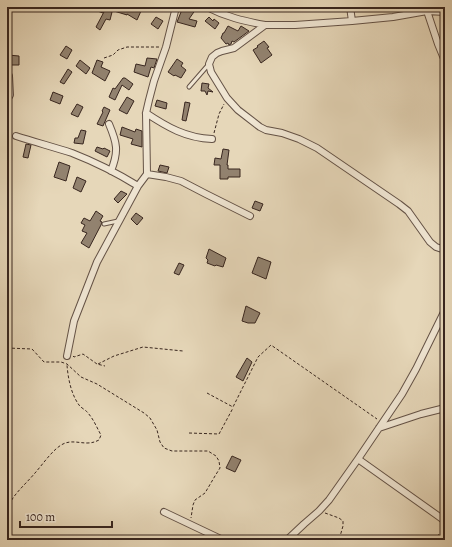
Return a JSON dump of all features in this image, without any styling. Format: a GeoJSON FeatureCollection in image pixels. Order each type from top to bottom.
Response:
{"type":"FeatureCollection","features":[{"type":"Feature","properties":{"kind":"street"},"geometry":{"type":"LineString","coordinates":[[207,7],[218,13],[265,25],[352,21],[393,17],[427,11],[445,12]]}},
{"type":"Feature","properties":{"kind":"street"},"geometry":{"type":"LineString","coordinates":[[350,7],[352,21]]}},
{"type":"Feature","properties":{"kind":"street"},"geometry":{"type":"LineString","coordinates":[[67,356],[74,321],[97,262],[138,186],[147,174],[146,113],[150,94],[166,47],[176,9]]}},
{"type":"Feature","properties":{"kind":"street"},"geometry":{"type":"LineString","coordinates":[[427,11],[445,61]]}},
{"type":"Feature","properties":{"kind":"street"},"geometry":{"type":"LineString","coordinates":[[265,25],[234,48],[222,50],[212,57],[209,64],[211,72],[227,98],[238,110],[266,130],[282,133],[299,139],[330,157],[394,200],[408,211],[430,242],[436,247],[445,250]]}},
{"type":"Feature","properties":{"kind":"street"},"geometry":{"type":"LineString","coordinates":[[7,100],[10,95],[9,76]]}},
{"type":"Feature","properties":{"kind":"street"},"geometry":{"type":"LineString","coordinates":[[146,113],[178,132],[193,137],[212,139]]}},
{"type":"Feature","properties":{"kind":"street"},"geometry":{"type":"LineString","coordinates":[[109,124],[115,141],[116,150],[115,161],[111,171]]}},
{"type":"Feature","properties":{"kind":"street"},"geometry":{"type":"LineString","coordinates":[[16,136],[72,153],[111,171],[138,186]]}},
{"type":"Feature","properties":{"kind":"street"},"geometry":{"type":"LineString","coordinates":[[147,174],[175,178],[250,216]]}},
{"type":"Feature","properties":{"kind":"street"},"geometry":{"type":"LineString","coordinates":[[287,540],[329,500],[358,459],[402,394],[445,310]]}},
{"type":"Feature","properties":{"kind":"street"},"geometry":{"type":"LineString","coordinates":[[438,326],[445,326]]}},
{"type":"Feature","properties":{"kind":"street"},"geometry":{"type":"LineString","coordinates":[[381,425],[445,408]]}},
{"type":"Feature","properties":{"kind":"street"},"geometry":{"type":"LineString","coordinates":[[358,459],[445,520]]}},
{"type":"Feature","properties":{"kind":"street"},"geometry":{"type":"LineString","coordinates":[[164,512],[223,540]]}},
{"type":"Feature","properties":{"kind":"lane"},"geometry":{"type":"LineString","coordinates":[[189,87],[209,64]]}},
{"type":"Feature","properties":{"kind":"lane"},"geometry":{"type":"LineString","coordinates":[[104,224],[119,221]]}},
{"type":"Feature","properties":{"kind":"path"},"geometry":{"type":"LineString","coordinates":[[176,9],[191,7]]}},
{"type":"Feature","properties":{"kind":"path"},"geometry":{"type":"LineString","coordinates":[[104,58],[127,47],[166,47]]}},
{"type":"Feature","properties":{"kind":"path"},"geometry":{"type":"LineString","coordinates":[[212,139],[219,114],[227,98]]}},
{"type":"Feature","properties":{"kind":"path"},"geometry":{"type":"LineString","coordinates":[[189,433],[219,434],[258,357],[271,345],[381,425]]}},
{"type":"Feature","properties":{"kind":"path"},"geometry":{"type":"LineString","coordinates":[[98,364],[114,356],[144,347],[183,351]]}},
{"type":"Feature","properties":{"kind":"path"},"geometry":{"type":"LineString","coordinates":[[7,348],[32,349],[44,362],[61,362],[67,364],[81,377],[96,384],[144,413],[150,418],[157,430],[160,442],[164,448],[172,451],[208,451],[216,456],[219,461],[220,468],[205,493],[195,500],[190,525]]}},
{"type":"Feature","properties":{"kind":"path"},"geometry":{"type":"LineString","coordinates":[[7,509],[18,491],[49,456],[64,443],[75,441],[86,443],[99,440],[101,435],[88,412],[80,407],[75,398],[68,374],[66,360],[67,356],[74,357],[83,354],[98,364],[105,366]]}},
{"type":"Feature","properties":{"kind":"path"},"geometry":{"type":"LineString","coordinates":[[207,393],[233,407]]}},
{"type":"Feature","properties":{"kind":"path"},"geometry":{"type":"LineString","coordinates":[[319,511],[339,518],[343,521],[339,540]]}},
{"type":"Feature","properties":{"kind":"path"},"geometry":{"type":"LineString","coordinates":[[433,540],[445,528]]}},
{"type":"Feature","properties":{"kind":"building"},"geometry":{"type":"Polygon","coordinates":[[[89,7],[102,7],[105,8],[103,13],[89,7]]]}},
{"type":"Feature","properties":{"kind":"building"},"geometry":{"type":"Polygon","coordinates":[[[116,7],[133,7],[141,11],[137,20],[127,14],[114,11],[116,7]]]}},
{"type":"Feature","properties":{"kind":"building"},"geometry":{"type":"Polygon","coordinates":[[[183,7],[193,7],[196,9],[189,19],[197,21],[195,27],[177,22],[183,7]]]}},
{"type":"Feature","properties":{"kind":"building"},"geometry":{"type":"Polygon","coordinates":[[[105,10],[112,12],[110,20],[106,19],[100,30],[96,27],[105,10]]]}},
{"type":"Feature","properties":{"kind":"building"},"geometry":{"type":"Polygon","coordinates":[[[156,17],[163,21],[158,29],[151,24],[156,17]]]}},
{"type":"Feature","properties":{"kind":"building"},"geometry":{"type":"Polygon","coordinates":[[[209,17],[213,21],[214,19],[219,23],[215,29],[205,21],[209,17]]]}},
{"type":"Feature","properties":{"kind":"building"},"geometry":{"type":"Polygon","coordinates":[[[228,26],[238,31],[241,26],[249,31],[234,42],[232,41],[229,45],[228,43],[226,44],[221,38],[228,26]]]}},
{"type":"Feature","properties":{"kind":"building"},"geometry":{"type":"Polygon","coordinates":[[[264,41],[269,47],[267,48],[272,55],[261,63],[253,50],[264,41]]]}},
{"type":"Feature","properties":{"kind":"building"},"geometry":{"type":"Polygon","coordinates":[[[66,46],[72,50],[67,59],[60,55],[66,46]]]}},
{"type":"Feature","properties":{"kind":"building"},"geometry":{"type":"Polygon","coordinates":[[[8,55],[19,56],[19,65],[8,65],[8,55]]]}},
{"type":"Feature","properties":{"kind":"building"},"geometry":{"type":"Polygon","coordinates":[[[147,58],[157,59],[154,68],[151,67],[148,77],[134,72],[136,64],[145,66],[147,58]]]}},
{"type":"Feature","properties":{"kind":"building"},"geometry":{"type":"Polygon","coordinates":[[[177,59],[183,63],[181,66],[186,70],[181,78],[168,72],[177,59]]]}},
{"type":"Feature","properties":{"kind":"building"},"geometry":{"type":"Polygon","coordinates":[[[80,60],[90,68],[86,74],[76,66],[80,60]]]}},
{"type":"Feature","properties":{"kind":"building"},"geometry":{"type":"Polygon","coordinates":[[[97,60],[103,62],[101,67],[110,71],[105,81],[92,73],[97,60]]]}},
{"type":"Feature","properties":{"kind":"building"},"geometry":{"type":"Polygon","coordinates":[[[68,69],[72,72],[64,84],[60,82],[68,69]]]}},
{"type":"Feature","properties":{"kind":"building"},"geometry":{"type":"Polygon","coordinates":[[[123,78],[133,84],[129,90],[122,85],[115,100],[109,97],[113,88],[115,89],[123,78]]]}},
{"type":"Feature","properties":{"kind":"building"},"geometry":{"type":"Polygon","coordinates":[[[202,83],[209,84],[208,88],[213,92],[208,91],[207,95],[205,91],[201,91],[202,83]]]}},
{"type":"Feature","properties":{"kind":"building"},"geometry":{"type":"Polygon","coordinates":[[[53,92],[63,96],[60,104],[50,100],[53,92]]]}},
{"type":"Feature","properties":{"kind":"building"},"geometry":{"type":"Polygon","coordinates":[[[127,97],[134,101],[127,114],[119,110],[127,97]]]}},
{"type":"Feature","properties":{"kind":"building"},"geometry":{"type":"Polygon","coordinates":[[[157,100],[167,103],[166,109],[155,106],[157,100]]]}},
{"type":"Feature","properties":{"kind":"building"},"geometry":{"type":"Polygon","coordinates":[[[185,102],[190,103],[186,121],[182,120],[185,102]]]}},
{"type":"Feature","properties":{"kind":"building"},"geometry":{"type":"Polygon","coordinates":[[[77,104],[83,107],[78,117],[71,114],[77,104]]]}},
{"type":"Feature","properties":{"kind":"building"},"geometry":{"type":"Polygon","coordinates":[[[104,107],[110,110],[103,126],[97,124],[104,107]]]}},
{"type":"Feature","properties":{"kind":"building"},"geometry":{"type":"Polygon","coordinates":[[[122,127],[135,132],[136,129],[142,131],[142,147],[131,144],[133,139],[120,135],[122,127]]]}},
{"type":"Feature","properties":{"kind":"building"},"geometry":{"type":"Polygon","coordinates":[[[81,130],[86,131],[83,144],[74,143],[75,138],[78,138],[81,130]]]}},
{"type":"Feature","properties":{"kind":"building"},"geometry":{"type":"Polygon","coordinates":[[[26,144],[31,145],[28,158],[23,157],[26,144]]]}},
{"type":"Feature","properties":{"kind":"building"},"geometry":{"type":"Polygon","coordinates":[[[97,147],[110,151],[107,157],[95,151],[97,147]]]}},
{"type":"Feature","properties":{"kind":"building"},"geometry":{"type":"Polygon","coordinates":[[[223,149],[229,150],[227,165],[228,169],[240,169],[240,177],[220,179],[220,165],[214,165],[215,158],[221,159],[223,149]]]}},
{"type":"Feature","properties":{"kind":"building"},"geometry":{"type":"Polygon","coordinates":[[[59,162],[70,166],[66,181],[54,177],[59,162]]]}},
{"type":"Feature","properties":{"kind":"building"},"geometry":{"type":"Polygon","coordinates":[[[160,165],[169,167],[167,173],[158,171],[160,165]]]}},
{"type":"Feature","properties":{"kind":"building"},"geometry":{"type":"Polygon","coordinates":[[[77,177],[86,181],[81,192],[73,188],[77,177]]]}},
{"type":"Feature","properties":{"kind":"building"},"geometry":{"type":"Polygon","coordinates":[[[121,191],[127,194],[118,203],[114,199],[121,191]]]}},
{"type":"Feature","properties":{"kind":"building"},"geometry":{"type":"Polygon","coordinates":[[[255,201],[263,204],[260,211],[252,208],[255,201]]]}},
{"type":"Feature","properties":{"kind":"building"},"geometry":{"type":"Polygon","coordinates":[[[96,211],[103,216],[100,221],[102,222],[89,248],[81,243],[87,233],[82,231],[85,225],[81,223],[84,218],[90,221],[96,211]]]}},
{"type":"Feature","properties":{"kind":"building"},"geometry":{"type":"Polygon","coordinates":[[[136,213],[143,218],[137,225],[131,219],[136,213]]]}},
{"type":"Feature","properties":{"kind":"building"},"geometry":{"type":"Polygon","coordinates":[[[209,249],[226,258],[223,267],[207,263],[208,260],[206,258],[209,249]]]}},
{"type":"Feature","properties":{"kind":"building"},"geometry":{"type":"Polygon","coordinates":[[[258,257],[271,262],[266,279],[252,273],[258,257]]]}},
{"type":"Feature","properties":{"kind":"building"},"geometry":{"type":"Polygon","coordinates":[[[179,263],[184,265],[179,275],[174,273],[179,263]]]}},
{"type":"Feature","properties":{"kind":"building"},"geometry":{"type":"Polygon","coordinates":[[[246,306],[260,313],[255,323],[242,321],[246,306]]]}},
{"type":"Feature","properties":{"kind":"building"},"geometry":{"type":"Polygon","coordinates":[[[247,358],[252,362],[243,381],[236,377],[247,358]]]}},
{"type":"Feature","properties":{"kind":"building"},"geometry":{"type":"Polygon","coordinates":[[[232,456],[241,460],[235,472],[226,468],[232,456]]]}}]}
